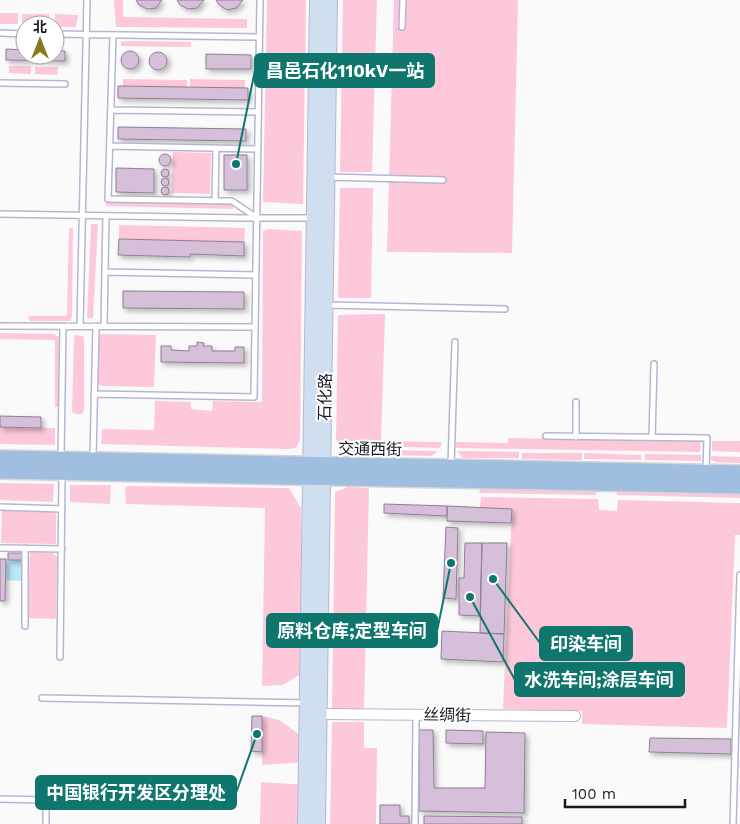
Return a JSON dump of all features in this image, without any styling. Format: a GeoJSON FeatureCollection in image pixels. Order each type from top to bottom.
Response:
{"type":"FeatureCollection","features":[{"type":"Feature","properties":{"kind":"main road","name":"石化路"},"geometry":{"type":"LineString","coordinates":[[317,0],[314,218],[319,304]]}},
{"type":"Feature","properties":{"kind":"main road","name":"石化路"},"geometry":{"type":"LineString","coordinates":[[318,824],[320,714],[317,471],[319,304],[328,177],[330,0]]}},
{"type":"Feature","properties":{"kind":"main road","name":"交通西街"},"geometry":{"type":"LineString","coordinates":[[0,458],[62,466],[317,471],[740,486]]}},
{"type":"Feature","properties":{"kind":"main road","name":"交通西街"},"geometry":{"type":"LineString","coordinates":[[0,471],[62,466]]}},
{"type":"Feature","properties":{"kind":"main road","name":"交通西街"},"geometry":{"type":"LineString","coordinates":[[317,471],[451,468],[740,473]]}},
{"type":"Feature","properties":{"kind":"main road","name":"石化路"},"geometry":{"type":"LineString","coordinates":[[306,824],[307,703],[317,471]]}},
{"type":"Feature","properties":{"kind":"street","name":"丝绸街"},"geometry":{"type":"LineString","coordinates":[[320,714],[575,716]]}},
{"type":"Feature","properties":{"kind":"lane"},"geometry":{"type":"LineString","coordinates":[[80,326],[87,0]]}},
{"type":"Feature","properties":{"kind":"lane"},"geometry":{"type":"LineString","coordinates":[[94,394],[254,397],[260,0]]}},
{"type":"Feature","properties":{"kind":"lane"},"geometry":{"type":"LineString","coordinates":[[402,27],[403,0]]}},
{"type":"Feature","properties":{"kind":"lane"},"geometry":{"type":"LineString","coordinates":[[0,33],[15,34]]}},
{"type":"Feature","properties":{"kind":"lane"},"geometry":{"type":"LineString","coordinates":[[65,34],[259,37]]}},
{"type":"Feature","properties":{"kind":"lane"},"geometry":{"type":"LineString","coordinates":[[113,35],[108,199],[232,201],[257,218]]}},
{"type":"Feature","properties":{"kind":"lane"},"geometry":{"type":"LineString","coordinates":[[0,83],[65,84]]}},
{"type":"Feature","properties":{"kind":"lane"},"geometry":{"type":"LineString","coordinates":[[111,110],[258,112]]}},
{"type":"Feature","properties":{"kind":"lane"},"geometry":{"type":"LineString","coordinates":[[110,146],[258,149]]}},
{"type":"Feature","properties":{"kind":"lane"},"geometry":{"type":"LineString","coordinates":[[215,201],[216,148]]}},
{"type":"Feature","properties":{"kind":"lane"},"geometry":{"type":"LineString","coordinates":[[328,177],[443,180]]}},
{"type":"Feature","properties":{"kind":"lane"},"geometry":{"type":"LineString","coordinates":[[0,214],[314,218]]}},
{"type":"Feature","properties":{"kind":"lane"},"geometry":{"type":"LineString","coordinates":[[104,326],[106,216]]}},
{"type":"Feature","properties":{"kind":"lane"},"geometry":{"type":"LineString","coordinates":[[105,272],[256,275]]}},
{"type":"Feature","properties":{"kind":"lane"},"geometry":{"type":"LineString","coordinates":[[319,304],[505,308]]}},
{"type":"Feature","properties":{"kind":"lane"},"geometry":{"type":"LineString","coordinates":[[0,326],[255,327]]}},
{"type":"Feature","properties":{"kind":"lane"},"geometry":{"type":"LineString","coordinates":[[60,657],[63,326]]}},
{"type":"Feature","properties":{"kind":"lane"},"geometry":{"type":"LineString","coordinates":[[93,467],[96,326]]}},
{"type":"Feature","properties":{"kind":"lane"},"geometry":{"type":"LineString","coordinates":[[451,468],[455,342]]}},
{"type":"Feature","properties":{"kind":"lane"},"geometry":{"type":"LineString","coordinates":[[652,438],[654,364]]}},
{"type":"Feature","properties":{"kind":"lane"},"geometry":{"type":"LineString","coordinates":[[576,402],[576,437]]}},
{"type":"Feature","properties":{"kind":"lane"},"geometry":{"type":"LineString","coordinates":[[546,436],[707,438],[706,472]]}},
{"type":"Feature","properties":{"kind":"lane"},"geometry":{"type":"LineString","coordinates":[[0,507],[62,509]]}},
{"type":"Feature","properties":{"kind":"lane"},"geometry":{"type":"LineString","coordinates":[[0,548],[62,549]]}},
{"type":"Feature","properties":{"kind":"lane"},"geometry":{"type":"LineString","coordinates":[[25,548],[25,626]]}},
{"type":"Feature","properties":{"kind":"lane"},"geometry":{"type":"LineString","coordinates":[[733,824],[740,575]]}},
{"type":"Feature","properties":{"kind":"lane"},"geometry":{"type":"LineString","coordinates":[[42,698],[307,703]]}},
{"type":"Feature","properties":{"kind":"lane"},"geometry":{"type":"LineString","coordinates":[[415,824],[416,714]]}},
{"type":"Feature","properties":{"kind":"lane"},"geometry":{"type":"LineString","coordinates":[[0,800],[46,800],[46,824]]}},
{"type":"Feature","properties":{"kind":"shaded area"},"geometry":{"type":"Polygon","coordinates":[[[114,0],[123,0],[123,17],[247,19],[247,28],[116,27],[114,0]]]}},
{"type":"Feature","properties":{"kind":"shaded area"},"geometry":{"type":"Polygon","coordinates":[[[267,0],[306,0],[303,204],[263,202],[267,0]]]}},
{"type":"Feature","properties":{"kind":"shaded area"},"geometry":{"type":"Polygon","coordinates":[[[343,0],[377,0],[372,172],[340,172],[343,0]]]}},
{"type":"Feature","properties":{"kind":"shaded area"},"geometry":{"type":"Polygon","coordinates":[[[394,0],[518,0],[512,253],[387,252],[394,0]]]}},
{"type":"Feature","properties":{"kind":"shaded area"},"geometry":{"type":"Polygon","coordinates":[[[0,13],[18,13],[18,15],[15,15],[15,24],[0,24],[0,13]]]}},
{"type":"Feature","properties":{"kind":"shaded area"},"geometry":{"type":"Polygon","coordinates":[[[22,14],[49,14],[49,15],[22,14]]]}},
{"type":"Feature","properties":{"kind":"shaded area"},"geometry":{"type":"Polygon","coordinates":[[[55,14],[78,15],[76,27],[65,27],[65,15],[55,14]]]}},
{"type":"Feature","properties":{"kind":"shaded area"},"geometry":{"type":"Polygon","coordinates":[[[121,41],[191,42],[191,47],[121,46],[121,41]]]}},
{"type":"Feature","properties":{"kind":"shaded area"},"geometry":{"type":"Polygon","coordinates":[[[9,66],[31,66],[31,74],[9,73],[9,66]]]}},
{"type":"Feature","properties":{"kind":"shaded area"},"geometry":{"type":"Polygon","coordinates":[[[35,67],[58,67],[57,75],[35,74],[35,67]]]}},
{"type":"Feature","properties":{"kind":"shaded area"},"geometry":{"type":"Polygon","coordinates":[[[123,79],[187,80],[187,87],[123,86],[123,79]]]}},
{"type":"Feature","properties":{"kind":"shaded area"},"geometry":{"type":"Polygon","coordinates":[[[190,79],[245,80],[245,88],[190,87],[190,79]]]}},
{"type":"Feature","properties":{"kind":"shaded area"},"geometry":{"type":"Polygon","coordinates":[[[173,152],[211,153],[210,194],[172,193],[173,152]]]}},
{"type":"Feature","properties":{"kind":"shaded area"},"geometry":{"type":"Polygon","coordinates":[[[340,188],[373,188],[371,298],[338,298],[340,188]]]}},
{"type":"Feature","properties":{"kind":"shaded area"},"geometry":{"type":"Polygon","coordinates":[[[106,202],[233,205],[233,209],[106,206],[106,202]]]}},
{"type":"Feature","properties":{"kind":"shaded area"},"geometry":{"type":"Polygon","coordinates":[[[91,224],[98,224],[93,318],[87,318],[91,224]]]}},
{"type":"Feature","properties":{"kind":"shaded area"},"geometry":{"type":"Polygon","coordinates":[[[119,225],[245,228],[244,242],[119,239],[119,225]]]}},
{"type":"Feature","properties":{"kind":"shaded area"},"geometry":{"type":"Polygon","coordinates":[[[69,228],[73,228],[72,317],[70,321],[30,321],[28,316],[67,316],[69,228]]]}},
{"type":"Feature","properties":{"kind":"shaded area"},"geometry":{"type":"Polygon","coordinates":[[[269,229],[302,231],[300,440],[296,448],[101,444],[102,429],[154,430],[155,401],[191,402],[191,409],[212,411],[213,401],[262,402],[263,231],[269,229]]]}},
{"type":"Feature","properties":{"kind":"shaded area"},"geometry":{"type":"Polygon","coordinates":[[[385,314],[381,441],[375,442],[374,452],[344,452],[339,447],[336,439],[338,315],[385,314]]]}},
{"type":"Feature","properties":{"kind":"shaded area"},"geometry":{"type":"Polygon","coordinates":[[[0,333],[54,334],[60,338],[60,407],[55,407],[55,340],[0,339],[0,333]]]}},
{"type":"Feature","properties":{"kind":"shaded area"},"geometry":{"type":"Polygon","coordinates":[[[100,334],[156,335],[154,387],[101,386],[98,383],[98,339],[100,334]]]}},
{"type":"Feature","properties":{"kind":"shaded area"},"geometry":{"type":"Polygon","coordinates":[[[75,335],[83,336],[84,339],[84,411],[82,414],[72,412],[75,335]]]}},
{"type":"Feature","properties":{"kind":"shaded area"},"geometry":{"type":"Polygon","coordinates":[[[0,427],[55,428],[55,445],[0,444],[0,427]]]}},
{"type":"Feature","properties":{"kind":"shaded area"},"geometry":{"type":"Polygon","coordinates":[[[508,438],[701,441],[700,452],[456,448],[456,442],[508,443],[508,438]]]}},
{"type":"Feature","properties":{"kind":"shaded area"},"geometry":{"type":"Polygon","coordinates":[[[381,441],[442,442],[440,448],[381,446],[381,441]]]}},
{"type":"Feature","properties":{"kind":"shaded area"},"geometry":{"type":"Polygon","coordinates":[[[712,441],[740,441],[740,452],[712,451],[712,441]]]}},
{"type":"Feature","properties":{"kind":"shaded area"},"geometry":{"type":"Polygon","coordinates":[[[383,450],[437,451],[432,456],[383,455],[383,450]]]}},
{"type":"Feature","properties":{"kind":"shaded area"},"geometry":{"type":"Polygon","coordinates":[[[457,451],[519,452],[519,458],[463,458],[457,451]]]}},
{"type":"Feature","properties":{"kind":"shaded area"},"geometry":{"type":"Polygon","coordinates":[[[522,453],[582,453],[582,460],[522,459],[522,453]]]}},
{"type":"Feature","properties":{"kind":"shaded area"},"geometry":{"type":"Polygon","coordinates":[[[584,453],[641,455],[641,460],[584,459],[584,453]]]}},
{"type":"Feature","properties":{"kind":"shaded area"},"geometry":{"type":"Polygon","coordinates":[[[645,454],[701,455],[701,461],[645,460],[645,454]]]}},
{"type":"Feature","properties":{"kind":"shaded area"},"geometry":{"type":"Polygon","coordinates":[[[711,456],[740,457],[740,463],[715,462],[711,460],[711,456]]]}},
{"type":"Feature","properties":{"kind":"shaded area"},"geometry":{"type":"Polygon","coordinates":[[[0,483],[54,484],[53,502],[0,500],[0,483]]]}},
{"type":"Feature","properties":{"kind":"shaded area"},"geometry":{"type":"Polygon","coordinates":[[[70,485],[111,485],[110,504],[70,502],[70,485]]]}},
{"type":"Feature","properties":{"kind":"shaded area"},"geometry":{"type":"Polygon","coordinates":[[[127,486],[289,488],[301,508],[301,674],[283,685],[262,686],[265,508],[126,504],[125,490],[127,486]]]}},
{"type":"Feature","properties":{"kind":"shaded area"},"geometry":{"type":"Polygon","coordinates":[[[481,486],[594,489],[596,495],[479,493],[481,486]]]}},
{"type":"Feature","properties":{"kind":"shaded area"},"geometry":{"type":"Polygon","coordinates":[[[348,487],[369,488],[364,710],[332,710],[335,492],[348,487]]]}},
{"type":"Feature","properties":{"kind":"shaded area"},"geometry":{"type":"Polygon","coordinates":[[[620,489],[740,492],[740,498],[617,495],[620,489]]]}},
{"type":"Feature","properties":{"kind":"shaded area"},"geometry":{"type":"Polygon","coordinates":[[[481,497],[598,499],[599,510],[617,511],[618,500],[740,503],[740,535],[735,535],[727,728],[582,724],[582,711],[503,709],[512,509],[480,508],[481,497]]]}},
{"type":"Feature","properties":{"kind":"shaded area"},"geometry":{"type":"Polygon","coordinates":[[[2,511],[56,512],[56,544],[1,543],[2,511]]]}},
{"type":"Feature","properties":{"kind":"shaded area"},"geometry":{"type":"Polygon","coordinates":[[[30,552],[53,553],[57,557],[55,619],[27,618],[30,552]]]}},
{"type":"Feature","properties":{"kind":"shaded area"},"geometry":{"type":"Polygon","coordinates":[[[262,716],[279,720],[306,739],[306,762],[262,765],[262,716]]]}},
{"type":"Feature","properties":{"kind":"shaded area"},"geometry":{"type":"Polygon","coordinates":[[[332,722],[364,722],[364,748],[377,748],[376,824],[330,824],[332,722]]]}},
{"type":"Feature","properties":{"kind":"shaded area"},"geometry":{"type":"Polygon","coordinates":[[[261,782],[306,785],[305,824],[260,824],[261,782]]]}},
{"type":"Feature","properties":{"kind":"water"},"geometry":{"type":"Polygon","coordinates":[[[6,559],[23,560],[22,581],[6,580],[6,559]]]}},
{"type":"Feature","properties":{"kind":"building"},"geometry":{"type":"Polygon","coordinates":[[[136,0],[162,0],[156,8],[147,9],[139,5],[136,0]]]}},
{"type":"Feature","properties":{"kind":"building"},"geometry":{"type":"Polygon","coordinates":[[[177,0],[204,0],[197,8],[188,9],[180,5],[177,0]]]}},
{"type":"Feature","properties":{"kind":"building"},"geometry":{"type":"Polygon","coordinates":[[[216,0],[243,0],[236,8],[227,10],[219,5],[216,0]]]}},
{"type":"Feature","properties":{"kind":"building"},"geometry":{"type":"Polygon","coordinates":[[[6,49],[15,49],[15,60],[6,60],[6,49]]]}},
{"type":"Feature","properties":{"kind":"building"},"geometry":{"type":"Polygon","coordinates":[[[130,51],[136,54],[139,60],[136,66],[130,69],[124,66],[121,60],[124,54],[130,51]]]}},
{"type":"Feature","properties":{"kind":"building"},"geometry":{"type":"Polygon","coordinates":[[[158,52],[164,55],[167,61],[164,67],[158,70],[152,67],[149,61],[152,55],[158,52]]]}},
{"type":"Feature","properties":{"kind":"building"},"geometry":{"type":"Polygon","coordinates":[[[206,54],[251,55],[251,69],[206,69],[206,54]]]}},
{"type":"Feature","properties":{"kind":"building"},"geometry":{"type":"Polygon","coordinates":[[[118,86],[248,88],[248,100],[118,98],[118,86]]]}},
{"type":"Feature","properties":{"kind":"building"},"geometry":{"type":"Polygon","coordinates":[[[118,127],[246,129],[246,141],[118,139],[118,127]]]}},
{"type":"Feature","properties":{"kind":"building"},"geometry":{"type":"Polygon","coordinates":[[[165,154],[171,160],[165,166],[159,160],[165,154]]]}},
{"type":"Feature","properties":{"kind":"building"},"geometry":{"type":"Polygon","coordinates":[[[224,155],[247,155],[247,190],[224,190],[224,155]]]}},
{"type":"Feature","properties":{"kind":"building"},"geometry":{"type":"Polygon","coordinates":[[[116,168],[154,169],[154,193],[116,192],[116,168]]]}},
{"type":"Feature","properties":{"kind":"building"},"geometry":{"type":"Polygon","coordinates":[[[165,169],[169,173],[165,177],[161,173],[165,169]]]}},
{"type":"Feature","properties":{"kind":"building"},"geometry":{"type":"Polygon","coordinates":[[[165,178],[169,182],[165,186],[161,182],[165,178]]]}},
{"type":"Feature","properties":{"kind":"building"},"geometry":{"type":"Polygon","coordinates":[[[165,187],[169,191],[165,195],[161,191],[165,187]]]}},
{"type":"Feature","properties":{"kind":"building"},"geometry":{"type":"Polygon","coordinates":[[[119,239],[244,242],[244,256],[190,254],[190,257],[118,255],[119,239]]]}},
{"type":"Feature","properties":{"kind":"building"},"geometry":{"type":"Polygon","coordinates":[[[123,291],[244,292],[244,309],[123,308],[123,291]]]}},
{"type":"Feature","properties":{"kind":"building"},"geometry":{"type":"Polygon","coordinates":[[[197,342],[204,343],[203,346],[212,346],[212,351],[235,351],[235,347],[244,347],[244,363],[161,362],[161,346],[171,346],[171,350],[189,351],[189,346],[197,346],[197,342]]]}},
{"type":"Feature","properties":{"kind":"building"},"geometry":{"type":"Polygon","coordinates":[[[0,416],[41,417],[41,428],[0,427],[0,416]]]}},
{"type":"Feature","properties":{"kind":"building"},"geometry":{"type":"Polygon","coordinates":[[[384,504],[447,506],[447,516],[384,513],[384,504]]]}},
{"type":"Feature","properties":{"kind":"building"},"geometry":{"type":"Polygon","coordinates":[[[447,506],[512,509],[511,523],[447,521],[447,506]]]}},
{"type":"Feature","properties":{"kind":"building"},"geometry":{"type":"Polygon","coordinates":[[[446,527],[458,528],[456,599],[443,598],[446,527]]]}},
{"type":"Feature","properties":{"kind":"building"},"geometry":{"type":"Polygon","coordinates":[[[465,543],[482,543],[480,616],[459,615],[459,578],[464,578],[465,543]]]}},
{"type":"Feature","properties":{"kind":"building"},"geometry":{"type":"Polygon","coordinates":[[[482,543],[507,543],[504,634],[480,633],[482,543]]]}},
{"type":"Feature","properties":{"kind":"building"},"geometry":{"type":"Polygon","coordinates":[[[8,553],[22,553],[23,560],[8,560],[8,553]]]}},
{"type":"Feature","properties":{"kind":"building"},"geometry":{"type":"Polygon","coordinates":[[[0,559],[6,559],[5,601],[0,601],[0,559]]]}},
{"type":"Feature","properties":{"kind":"building"},"geometry":{"type":"Polygon","coordinates":[[[442,631],[504,634],[503,662],[441,659],[442,631]]]}},
{"type":"Feature","properties":{"kind":"building"},"geometry":{"type":"Polygon","coordinates":[[[252,716],[262,716],[262,752],[251,751],[252,716]]]}},
{"type":"Feature","properties":{"kind":"building"},"geometry":{"type":"Polygon","coordinates":[[[419,730],[433,730],[434,788],[485,788],[486,732],[525,733],[524,813],[419,811],[419,730]]]}},
{"type":"Feature","properties":{"kind":"building"},"geometry":{"type":"Polygon","coordinates":[[[446,730],[483,731],[483,744],[446,743],[446,730]]]}},
{"type":"Feature","properties":{"kind":"building"},"geometry":{"type":"Polygon","coordinates":[[[650,738],[731,739],[731,754],[649,752],[650,738]]]}},
{"type":"Feature","properties":{"kind":"building"},"geometry":{"type":"Polygon","coordinates":[[[380,805],[400,805],[400,816],[409,816],[409,824],[380,824],[380,805]]]}},
{"type":"Feature","properties":{"kind":"building"},"geometry":{"type":"Polygon","coordinates":[[[424,816],[522,817],[522,824],[424,824],[424,816]]]}},
{"type":"Feature","properties":{"kind":"place","name":"昌邑石化110kV一站"},"geometry":{"type":"Point","coordinates":[236,164]}},
{"type":"Feature","properties":{"kind":"place","name":"原料仓库;定型车间"},"geometry":{"type":"Point","coordinates":[451,563]}},
{"type":"Feature","properties":{"kind":"place","name":"印染车间"},"geometry":{"type":"Point","coordinates":[493,579]}},
{"type":"Feature","properties":{"kind":"place","name":"水洗车间;涂层车间"},"geometry":{"type":"Point","coordinates":[470,597]}},
{"type":"Feature","properties":{"kind":"place","name":"中国银行开发区分理处"},"geometry":{"type":"Point","coordinates":[257,734]}}]}
